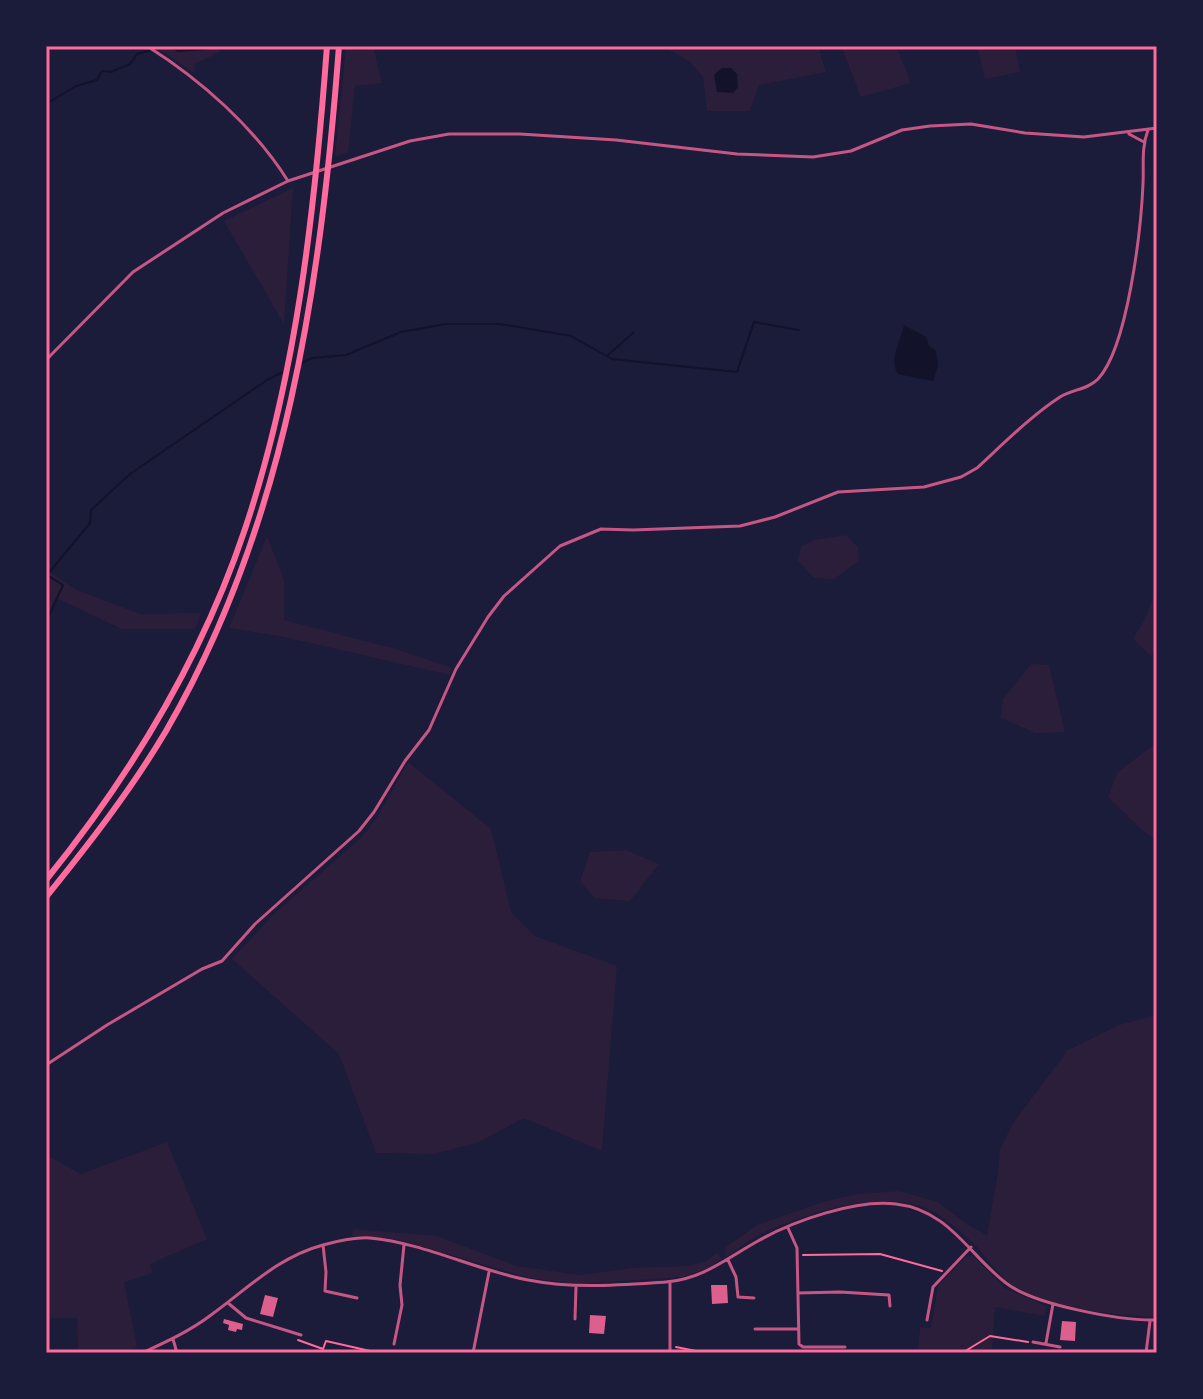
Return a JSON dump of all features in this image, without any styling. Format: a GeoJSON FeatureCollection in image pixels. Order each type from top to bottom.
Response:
{"type":"FeatureCollection","features":[{"type":"Feature","properties":{"kind":"highway"},"geometry":{"type":"LineString","coordinates":[[46,880],[86,830],[157,722],[200,640],[245,532],[271,443],[289,352],[308,234],[327,46]]}},
{"type":"Feature","properties":{"kind":"highway"},"geometry":{"type":"LineString","coordinates":[[46,897],[94,838],[166,731],[222,620],[253,540],[281,446],[298,370],[319,236],[339,46]]}},
{"type":"Feature","properties":{"kind":"street"},"geometry":{"type":"LineString","coordinates":[[147,46],[202,87],[245,126],[272,155],[288,181]]}},
{"type":"Feature","properties":{"kind":"street"},"geometry":{"type":"LineString","coordinates":[[46,360],[133,272],[223,213],[288,181],[410,141],[465,133],[616,140],[737,154],[813,157],[851,151],[902,130],[930,126],[971,124],[1025,133],[1084,137],[1157,128]]}},
{"type":"Feature","properties":{"kind":"street"},"geometry":{"type":"LineString","coordinates":[[46,1065],[107,1025],[202,969],[222,961],[255,924],[348,843],[374,812],[400,768],[429,730],[456,669],[488,617],[504,596],[560,546],[601,529],[740,526],[775,517],[838,492],[943,483],[977,468],[1060,397],[1087,388],[1099,378],[1114,347],[1135,264],[1144,142],[1148,130]]}},
{"type":"Feature","properties":{"kind":"street"},"geometry":{"type":"LineString","coordinates":[[1126,132],[1144,142]]}},
{"type":"Feature","properties":{"kind":"street"},"geometry":{"type":"LineString","coordinates":[[142,1353],[173,1339],[268,1271],[323,1245],[360,1238],[404,1245],[489,1272],[576,1287],[670,1282],[703,1274],[787,1227],[856,1206],[896,1204],[928,1213],[971,1247],[1010,1286],[1030,1297],[1119,1317],[1157,1320]]}},
{"type":"Feature","properties":{"kind":"street"},"geometry":{"type":"LineString","coordinates":[[787,1227],[797,1248],[799,1344],[803,1347],[845,1347]]}},
{"type":"Feature","properties":{"kind":"street"},"geometry":{"type":"LineString","coordinates":[[323,1245],[325,1291],[357,1298]]}},
{"type":"Feature","properties":{"kind":"street"},"geometry":{"type":"LineString","coordinates":[[394,1344],[402,1305],[400,1285],[404,1245]]}},
{"type":"Feature","properties":{"kind":"street"},"geometry":{"type":"LineString","coordinates":[[927,1320],[933,1287],[971,1247]]}},
{"type":"Feature","properties":{"kind":"street"},"geometry":{"type":"LineString","coordinates":[[728,1260],[736,1277],[738,1297],[754,1298]]}},
{"type":"Feature","properties":{"kind":"street"},"geometry":{"type":"LineString","coordinates":[[473,1353],[489,1272]]}},
{"type":"Feature","properties":{"kind":"street"},"geometry":{"type":"LineString","coordinates":[[670,1282],[670,1353]]}},
{"type":"Feature","properties":{"kind":"street"},"geometry":{"type":"LineString","coordinates":[[575,1319],[576,1287]]}},
{"type":"Feature","properties":{"kind":"street"},"geometry":{"type":"LineString","coordinates":[[798,1293],[889,1295],[890,1306]]}},
{"type":"Feature","properties":{"kind":"street"},"geometry":{"type":"LineString","coordinates":[[228,1302],[246,1318],[301,1335]]}},
{"type":"Feature","properties":{"kind":"street"},"geometry":{"type":"LineString","coordinates":[[1046,1343],[1053,1304]]}},
{"type":"Feature","properties":{"kind":"street"},"geometry":{"type":"LineString","coordinates":[[1146,1353],[1150,1320]]}},
{"type":"Feature","properties":{"kind":"street"},"geometry":{"type":"LineString","coordinates":[[755,1329],[798,1329]]}},
{"type":"Feature","properties":{"kind":"street"},"geometry":{"type":"LineString","coordinates":[[173,1339],[177,1353]]}},
{"type":"Feature","properties":{"kind":"street"},"geometry":{"type":"LineString","coordinates":[[1033,1342],[1060,1347]]}},
{"type":"Feature","properties":{"kind":"path"},"geometry":{"type":"LineString","coordinates":[[797,1255],[880,1254],[947,1272]]}},
{"type":"Feature","properties":{"kind":"path"},"geometry":{"type":"LineString","coordinates":[[301,1335],[297,1341],[323,1349],[326,1341],[379,1353]]}},
{"type":"Feature","properties":{"kind":"path"},"geometry":{"type":"LineString","coordinates":[[962,1353],[990,1336],[1033,1342]]}},
{"type":"Feature","properties":{"kind":"path"},"geometry":{"type":"LineString","coordinates":[[671,1346],[706,1353]]}},
{"type":"Feature","properties":{"kind":"shaded area"},"geometry":{"type":"Polygon","coordinates":[[[154,46],[221,46],[220,52],[195,64],[194,73],[154,46]]]}},
{"type":"Feature","properties":{"kind":"shaded area"},"geometry":{"type":"Polygon","coordinates":[[[346,46],[373,46],[382,83],[355,86],[348,153],[335,156],[346,46]]]}},
{"type":"Feature","properties":{"kind":"shaded area"},"geometry":{"type":"Polygon","coordinates":[[[663,46],[818,46],[826,72],[759,85],[750,111],[707,111],[703,77],[690,62],[663,46]]]}},
{"type":"Feature","properties":{"kind":"shaded area"},"geometry":{"type":"Polygon","coordinates":[[[841,46],[896,46],[911,83],[861,97],[841,46]]]}},
{"type":"Feature","properties":{"kind":"shaded area"},"geometry":{"type":"Polygon","coordinates":[[[977,46],[1015,46],[1020,72],[985,79],[977,46]]]}},
{"type":"Feature","properties":{"kind":"shaded area"},"geometry":{"type":"Polygon","coordinates":[[[722,68],[731,68],[737,74],[738,87],[733,93],[717,92],[714,75],[722,68]]]}},
{"type":"Feature","properties":{"kind":"shaded area"},"geometry":{"type":"Polygon","coordinates":[[[293,188],[284,324],[224,221],[293,188]]]}},
{"type":"Feature","properties":{"kind":"shaded area"},"geometry":{"type":"Polygon","coordinates":[[[904,325],[926,337],[929,346],[936,351],[938,366],[933,381],[898,374],[894,362],[904,325]]]}},
{"type":"Feature","properties":{"kind":"shaded area"},"geometry":{"type":"Polygon","coordinates":[[[846,535],[858,547],[859,561],[834,579],[814,578],[798,561],[801,546],[814,540],[846,535]]]}},
{"type":"Feature","properties":{"kind":"shaded area"},"geometry":{"type":"Polygon","coordinates":[[[267,536],[284,580],[284,620],[396,649],[452,668],[450,675],[284,637],[229,628],[267,536]]]}},
{"type":"Feature","properties":{"kind":"shaded area"},"geometry":{"type":"Polygon","coordinates":[[[46,569],[75,589],[140,614],[201,613],[195,629],[122,629],[58,599],[46,622],[46,569]]]}},
{"type":"Feature","properties":{"kind":"shaded area"},"geometry":{"type":"Polygon","coordinates":[[[1157,588],[1157,643],[1151,656],[1133,638],[1144,621],[1157,588]]]}},
{"type":"Feature","properties":{"kind":"shaded area"},"geometry":{"type":"Polygon","coordinates":[[[1031,664],[1049,665],[1065,732],[1035,733],[1001,718],[1003,699],[1031,664]]]}},
{"type":"Feature","properties":{"kind":"shaded area"},"geometry":{"type":"Polygon","coordinates":[[[1157,742],[1157,786],[1153,791],[1157,809],[1157,841],[1108,797],[1117,773],[1157,742]]]}},
{"type":"Feature","properties":{"kind":"shaded area"},"geometry":{"type":"Polygon","coordinates":[[[408,762],[491,829],[511,912],[535,936],[617,966],[602,1151],[524,1118],[479,1142],[434,1154],[376,1153],[339,1054],[232,959],[274,914],[362,837],[378,816],[408,762]]]}},
{"type":"Feature","properties":{"kind":"shaded area"},"geometry":{"type":"Polygon","coordinates":[[[626,850],[659,864],[630,901],[594,898],[580,881],[590,852],[626,850]]]}},
{"type":"Feature","properties":{"kind":"shaded area"},"geometry":{"type":"Polygon","coordinates":[[[1157,1015],[1157,1317],[1083,1309],[1029,1294],[1003,1278],[976,1246],[944,1218],[920,1206],[899,1202],[853,1204],[807,1216],[762,1234],[726,1257],[725,1248],[757,1225],[826,1201],[859,1194],[899,1191],[938,1202],[987,1235],[1000,1149],[1013,1123],[1068,1050],[1119,1025],[1157,1015]]]}},
{"type":"Feature","properties":{"kind":"shaded area"},"geometry":{"type":"Polygon","coordinates":[[[167,1142],[207,1239],[150,1264],[153,1273],[124,1282],[137,1347],[119,1353],[78,1353],[77,1318],[46,1318],[46,1155],[81,1174],[167,1142]]]}},
{"type":"Feature","properties":{"kind":"shaded area"},"geometry":{"type":"Polygon","coordinates":[[[353,1229],[437,1236],[516,1266],[581,1275],[632,1268],[689,1266],[706,1261],[717,1253],[722,1258],[710,1268],[683,1277],[574,1284],[526,1277],[400,1240],[352,1236],[353,1229]]]}},
{"type":"Feature","properties":{"kind":"shaded area"},"geometry":{"type":"Polygon","coordinates":[[[973,1256],[1005,1288],[1046,1306],[1045,1316],[995,1307],[992,1353],[918,1353],[920,1327],[931,1328],[938,1286],[965,1257],[973,1256]]]}},
{"type":"Feature","properties":{"kind":"building"},"geometry":{"type":"Polygon","coordinates":[[[711,1285],[727,1285],[728,1303],[712,1304],[711,1285]]]}},
{"type":"Feature","properties":{"kind":"building"},"geometry":{"type":"Polygon","coordinates":[[[265,1295],[278,1298],[273,1317],[260,1314],[265,1295]]]}},
{"type":"Feature","properties":{"kind":"building"},"geometry":{"type":"Polygon","coordinates":[[[590,1315],[606,1316],[604,1334],[589,1333],[590,1315]]]}},
{"type":"Feature","properties":{"kind":"building"},"geometry":{"type":"Polygon","coordinates":[[[224,1319],[243,1324],[242,1330],[228,1330],[229,1325],[223,1323],[224,1319]]]}},
{"type":"Feature","properties":{"kind":"building"},"geometry":{"type":"Polygon","coordinates":[[[1062,1321],[1076,1322],[1075,1341],[1060,1340],[1062,1321]]]}},
{"type":"Feature","properties":{"kind":"waterway"},"geometry":{"type":"LineString","coordinates":[[46,104],[76,86],[97,80],[102,71],[111,72],[130,64],[137,54],[165,46]]}},
{"type":"Feature","properties":{"kind":"waterway"},"geometry":{"type":"LineString","coordinates":[[172,46],[178,51],[213,46]]}},
{"type":"Feature","properties":{"kind":"waterway"},"geometry":{"type":"LineString","coordinates":[[300,364],[312,358],[346,355],[401,332],[446,324],[500,324],[571,336],[612,359],[737,372],[754,322],[799,330]]}},
{"type":"Feature","properties":{"kind":"waterway"},"geometry":{"type":"LineString","coordinates":[[608,355],[634,332]]}},
{"type":"Feature","properties":{"kind":"waterway"},"geometry":{"type":"LineString","coordinates":[[46,622],[63,585],[47,575],[90,523],[91,510],[130,474],[283,372]]}}]}
